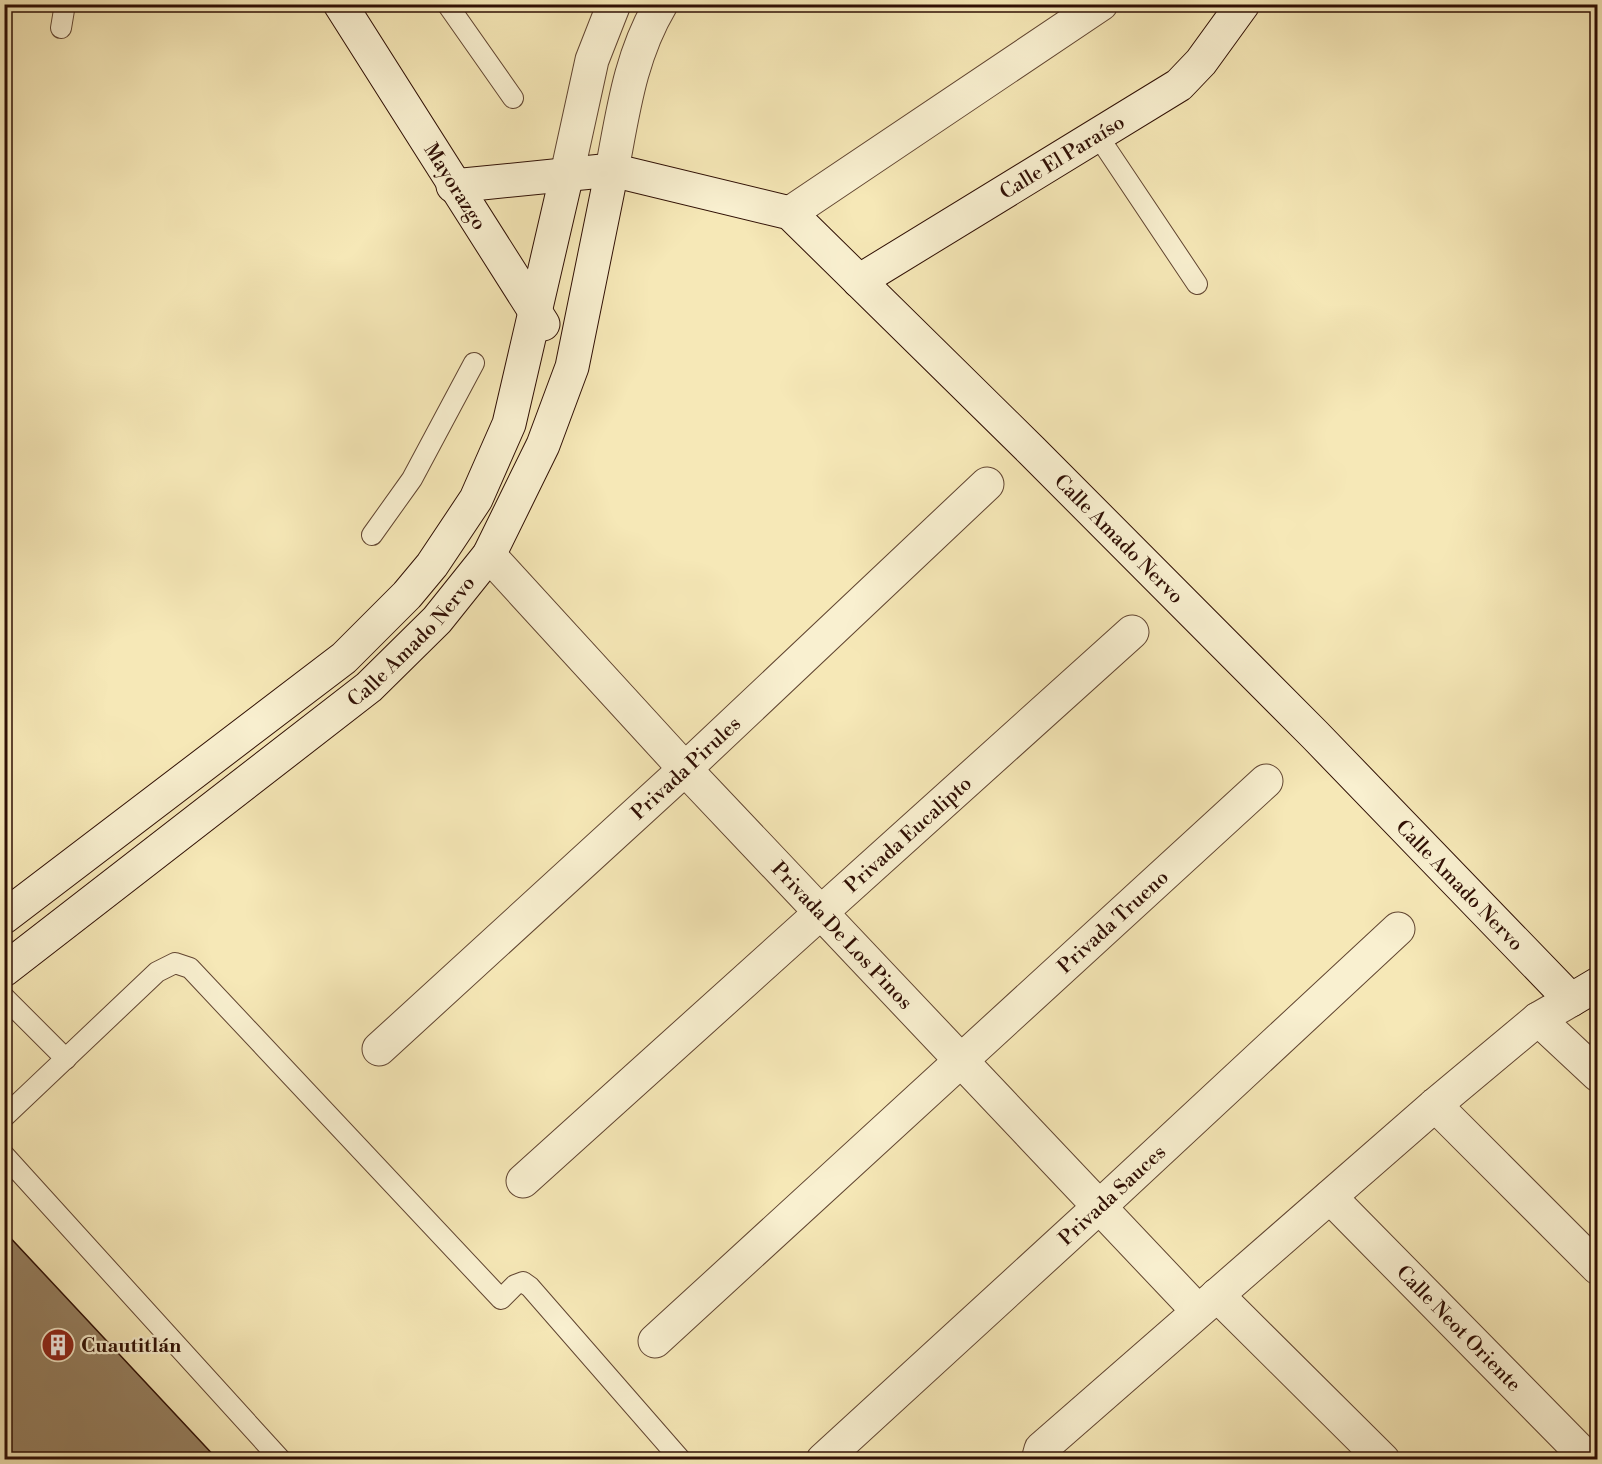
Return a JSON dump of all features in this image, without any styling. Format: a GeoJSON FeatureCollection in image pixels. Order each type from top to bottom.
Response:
{"type":"FeatureCollection","features":[{"type":"Feature","properties":{"kind":"street","name":"Mayorazgo"},"geometry":{"type":"LineString","coordinates":[[340,4],[453,186],[572,367]]}},
{"type":"Feature","properties":{"kind":"street","name":"Calle Amado Nervo"},"geometry":{"type":"LineString","coordinates":[[4,918],[344,658],[407,595],[432,565],[476,499],[509,424],[537,314],[592,60],[614,4]]}},
{"type":"Feature","properties":{"kind":"street","name":"Calle Amado Nervo"},"geometry":{"type":"LineString","coordinates":[[4,970],[235,794],[369,687],[437,620],[489,555],[543,444],[572,367],[630,71],[647,27],[661,4]]}},
{"type":"Feature","properties":{"kind":"street"},"geometry":{"type":"LineString","coordinates":[[453,186],[612,170],[790,213],[1101,4]]}},
{"type":"Feature","properties":{"kind":"street","name":"Calle El Paraíso"},"geometry":{"type":"LineString","coordinates":[[859,281],[1179,85],[1201,62],[1243,4]]}},
{"type":"Feature","properties":{"kind":"street","name":"Calle Amado Nervo"},"geometry":{"type":"LineString","coordinates":[[790,213],[1298,718],[1584,992]]}},
{"type":"Feature","properties":{"kind":"street","name":"Privada Pirules"},"geometry":{"type":"LineString","coordinates":[[379,1049],[685,769],[987,484]]}},
{"type":"Feature","properties":{"kind":"street","name":"Privada De Los Pinos"},"geometry":{"type":"LineString","coordinates":[[489,555],[685,769],[1099,1207],[1383,1460]]}},
{"type":"Feature","properties":{"kind":"street","name":"Privada Eucalipto"},"geometry":{"type":"LineString","coordinates":[[523,1181],[822,914],[1132,632]]}},
{"type":"Feature","properties":{"kind":"street"},"geometry":{"type":"LineString","coordinates":[[209,760],[235,794]]}},
{"type":"Feature","properties":{"kind":"street","name":"Privada Trueno"},"geometry":{"type":"LineString","coordinates":[[960,1061],[1266,781]]}},
{"type":"Feature","properties":{"kind":"street","name":"Privada Sauces"},"geometry":{"type":"LineString","coordinates":[[823,1460],[1398,929]]}},
{"type":"Feature","properties":{"kind":"street"},"geometry":{"type":"LineString","coordinates":[[1039,1454],[1207,1303],[1435,1105],[1538,1019],[1584,992]]}},
{"type":"Feature","properties":{"kind":"street"},"geometry":{"type":"LineString","coordinates":[[1538,1019],[1598,1075]]}},
{"type":"Feature","properties":{"kind":"street"},"geometry":{"type":"LineString","coordinates":[[655,1341],[960,1061]]}},
{"type":"Feature","properties":{"kind":"street"},"geometry":{"type":"LineString","coordinates":[[1435,1105],[1598,1268]]}},
{"type":"Feature","properties":{"kind":"street","name":"Calle Neot Oriente"},"geometry":{"type":"LineString","coordinates":[[1330,1197],[1589,1460]]}},
{"type":"Feature","properties":{"kind":"lane"},"geometry":{"type":"LineString","coordinates":[[61,28],[65,4]]}},
{"type":"Feature","properties":{"kind":"lane"},"geometry":{"type":"LineString","coordinates":[[447,4],[513,98]]}},
{"type":"Feature","properties":{"kind":"lane"},"geometry":{"type":"LineString","coordinates":[[1098,136],[1197,284]]}},
{"type":"Feature","properties":{"kind":"lane"},"geometry":{"type":"LineString","coordinates":[[372,535],[412,479],[474,363]]}},
{"type":"Feature","properties":{"kind":"lane"},"geometry":{"type":"LineString","coordinates":[[4,1118],[157,972],[175,963],[190,968],[501,1299],[523,1282],[530,1287],[681,1460]]}},
{"type":"Feature","properties":{"kind":"lane"},"geometry":{"type":"LineString","coordinates":[[4,997],[66,1059]]}},
{"type":"Feature","properties":{"kind":"lane"},"geometry":{"type":"LineString","coordinates":[[4,1155],[280,1460]]}},
{"type":"Feature","properties":{"kind":"building","name":"Cuautitlán"},"geometry":{"type":"Polygon","coordinates":[[[4,1231],[218,1460],[4,1460],[4,1231]]]}},
{"type":"Feature","properties":{"kind":"place","name":"Cuautitlán"},"geometry":{"type":"Point","coordinates":[58,1345]}}]}
